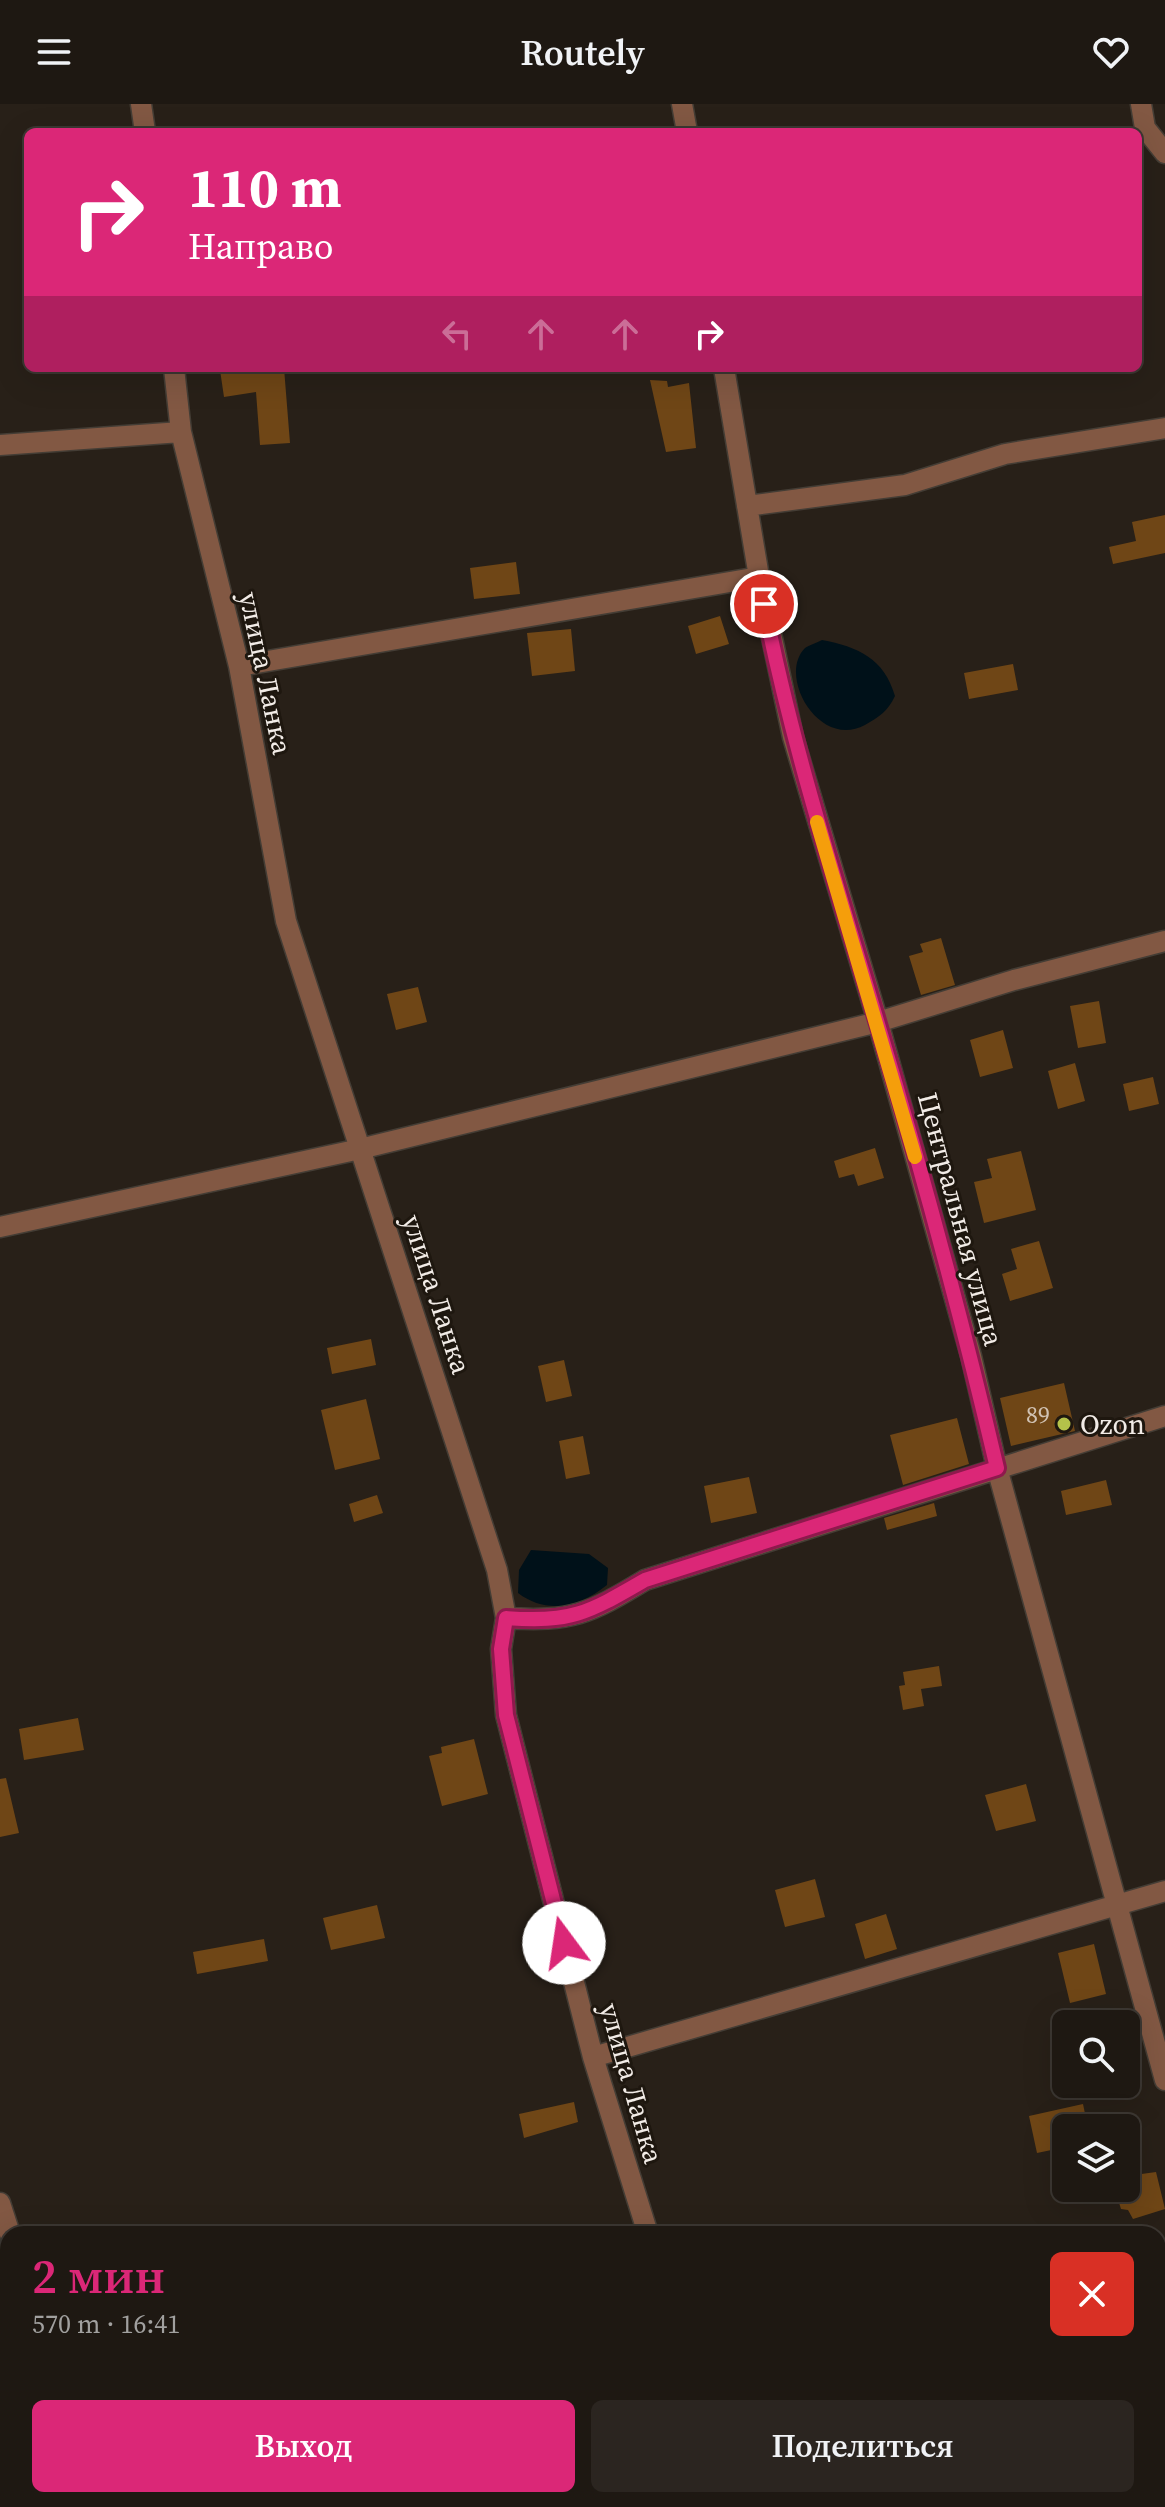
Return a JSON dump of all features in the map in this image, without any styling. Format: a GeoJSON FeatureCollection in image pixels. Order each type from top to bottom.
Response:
{"type":"FeatureCollection","features":[{"type":"Feature","properties":{"kind":"street"},"geometry":{"type":"LineString","coordinates":[[141,104],[144,128]]}},
{"type":"Feature","properties":{"kind":"street"},"geometry":{"type":"LineString","coordinates":[[682,104],[686,128]]}},
{"type":"Feature","properties":{"kind":"street"},"geometry":{"type":"LineString","coordinates":[[1141,104],[1145,128],[1165,153]]}},
{"type":"Feature","properties":{"kind":"street","name":"улица Ланка"},"geometry":{"type":"LineString","coordinates":[[174,372],[181,432],[239,666],[286,921],[497,1570],[506,1618],[501,1649],[506,1715],[593,2057],[646,2226]]}},
{"type":"Feature","properties":{"kind":"street","name":"Центральная улица"},"geometry":{"type":"LineString","coordinates":[[725,372],[759,577],[793,737],[878,1022],[971,1356],[997,1468],[1165,2080]]}},
{"type":"Feature","properties":{"kind":"street"},"geometry":{"type":"LineString","coordinates":[[747,506],[905,485],[1005,454],[1165,428]]}},
{"type":"Feature","properties":{"kind":"street"},"geometry":{"type":"LineString","coordinates":[[0,445],[181,432]]}},
{"type":"Feature","properties":{"kind":"street"},"geometry":{"type":"LineString","coordinates":[[239,666],[759,577]]}},
{"type":"Feature","properties":{"kind":"street"},"geometry":{"type":"LineString","coordinates":[[0,1227],[360,1149],[878,1022],[1014,980],[1165,941]]}},
{"type":"Feature","properties":{"kind":"street"},"geometry":{"type":"LineString","coordinates":[[506,1618],[554,1621],[599,1607],[645,1580],[1165,1416]]}},
{"type":"Feature","properties":{"kind":"street"},"geometry":{"type":"LineString","coordinates":[[593,2057],[1165,1891]]}},
{"type":"Feature","properties":{"kind":"street"},"geometry":{"type":"LineString","coordinates":[[0,2203],[7,2226]]}},
{"type":"Feature","properties":{"kind":"shaded area"},"geometry":{"type":"Polygon","coordinates":[[[822,640],[847,646],[868,656],[877,663],[890,683],[895,696],[883,713],[865,725],[848,730],[832,727],[818,719],[807,706],[796,675],[798,660],[805,648],[822,640]]]}},
{"type":"Feature","properties":{"kind":"shaded area"},"geometry":{"type":"Polygon","coordinates":[[[531,1550],[589,1554],[608,1568],[607,1585],[586,1599],[563,1606],[529,1600],[518,1593],[519,1570],[531,1550]]]}},
{"type":"Feature","properties":{"kind":"building"},"geometry":{"type":"Polygon","coordinates":[[[220,372],[284,372],[290,443],[260,445],[256,392],[224,397],[220,372]]]}},
{"type":"Feature","properties":{"kind":"building"},"geometry":{"type":"Polygon","coordinates":[[[650,380],[667,381],[668,387],[689,383],[696,448],[666,452],[650,380]]]}},
{"type":"Feature","properties":{"kind":"building"},"geometry":{"type":"Polygon","coordinates":[[[1165,515],[1165,553],[1113,564],[1109,547],[1136,541],[1132,522],[1165,515]]]}},
{"type":"Feature","properties":{"kind":"building"},"geometry":{"type":"Polygon","coordinates":[[[516,562],[520,594],[474,599],[470,568],[516,562]]]}},
{"type":"Feature","properties":{"kind":"building"},"geometry":{"type":"Polygon","coordinates":[[[720,616],[729,644],[696,654],[688,626],[720,616]]]}},
{"type":"Feature","properties":{"kind":"building"},"geometry":{"type":"Polygon","coordinates":[[[571,629],[575,671],[532,676],[527,633],[571,629]]]}},
{"type":"Feature","properties":{"kind":"building"},"geometry":{"type":"Polygon","coordinates":[[[1013,664],[1018,690],[969,699],[964,673],[1013,664]]]}},
{"type":"Feature","properties":{"kind":"building"},"geometry":{"type":"Polygon","coordinates":[[[941,938],[955,985],[921,995],[909,956],[923,952],[920,944],[941,938]]]}},
{"type":"Feature","properties":{"kind":"building"},"geometry":{"type":"Polygon","coordinates":[[[418,987],[427,1022],[396,1030],[387,994],[418,987]]]}},
{"type":"Feature","properties":{"kind":"building"},"geometry":{"type":"Polygon","coordinates":[[[1099,1001],[1106,1043],[1078,1048],[1070,1006],[1099,1001]]]}},
{"type":"Feature","properties":{"kind":"building"},"geometry":{"type":"Polygon","coordinates":[[[1003,1030],[1013,1068],[980,1077],[970,1040],[1003,1030]]]}},
{"type":"Feature","properties":{"kind":"building"},"geometry":{"type":"Polygon","coordinates":[[[1075,1063],[1085,1101],[1058,1109],[1048,1071],[1075,1063]]]}},
{"type":"Feature","properties":{"kind":"building"},"geometry":{"type":"Polygon","coordinates":[[[1153,1077],[1159,1104],[1129,1111],[1123,1084],[1153,1077]]]}},
{"type":"Feature","properties":{"kind":"building"},"geometry":{"type":"Polygon","coordinates":[[[875,1148],[884,1178],[858,1186],[854,1174],[839,1178],[834,1161],[875,1148]]]}},
{"type":"Feature","properties":{"kind":"building"},"geometry":{"type":"Polygon","coordinates":[[[1021,1151],[1036,1210],[984,1223],[974,1182],[992,1178],[987,1159],[1021,1151]]]}},
{"type":"Feature","properties":{"kind":"building"},"geometry":{"type":"Polygon","coordinates":[[[1039,1241],[1053,1288],[1010,1301],[1002,1274],[1017,1269],[1011,1249],[1039,1241]]]}},
{"type":"Feature","properties":{"kind":"building"},"geometry":{"type":"Polygon","coordinates":[[[371,1339],[376,1365],[332,1374],[327,1348],[371,1339]]]}},
{"type":"Feature","properties":{"kind":"building"},"geometry":{"type":"Polygon","coordinates":[[[564,1360],[572,1396],[546,1402],[538,1366],[564,1360]]]}},
{"type":"Feature","properties":{"kind":"building"},"geometry":{"type":"Polygon","coordinates":[[[1064,1383],[1075,1431],[1011,1446],[1000,1398],[1064,1383]]]}},
{"type":"Feature","properties":{"kind":"building"},"geometry":{"type":"Polygon","coordinates":[[[366,1399],[380,1459],[335,1470],[321,1410],[366,1399]]]}},
{"type":"Feature","properties":{"kind":"building"},"geometry":{"type":"Polygon","coordinates":[[[957,1418],[969,1464],[903,1485],[890,1435],[957,1418]]]}},
{"type":"Feature","properties":{"kind":"building"},"geometry":{"type":"Polygon","coordinates":[[[583,1436],[590,1474],[566,1479],[559,1441],[583,1436]]]}},
{"type":"Feature","properties":{"kind":"building"},"geometry":{"type":"Polygon","coordinates":[[[749,1477],[757,1513],[711,1523],[704,1486],[749,1477]]]}},
{"type":"Feature","properties":{"kind":"building"},"geometry":{"type":"Polygon","coordinates":[[[1106,1480],[1112,1505],[1066,1515],[1061,1491],[1106,1480]]]}},
{"type":"Feature","properties":{"kind":"building"},"geometry":{"type":"Polygon","coordinates":[[[377,1495],[383,1513],[354,1522],[349,1504],[377,1495]]]}},
{"type":"Feature","properties":{"kind":"building"},"geometry":{"type":"Polygon","coordinates":[[[934,1503],[937,1516],[887,1530],[884,1518],[934,1503]]]}},
{"type":"Feature","properties":{"kind":"building"},"geometry":{"type":"Polygon","coordinates":[[[939,1666],[942,1686],[921,1689],[924,1706],[903,1710],[899,1686],[905,1685],[903,1672],[939,1666]]]}},
{"type":"Feature","properties":{"kind":"building"},"geometry":{"type":"Polygon","coordinates":[[[78,1718],[84,1750],[24,1760],[19,1729],[78,1718]]]}},
{"type":"Feature","properties":{"kind":"building"},"geometry":{"type":"Polygon","coordinates":[[[474,1739],[488,1794],[442,1806],[429,1756],[442,1753],[441,1747],[474,1739]]]}},
{"type":"Feature","properties":{"kind":"building"},"geometry":{"type":"Polygon","coordinates":[[[6,1778],[19,1833],[0,1837],[0,1779],[6,1778]]]}},
{"type":"Feature","properties":{"kind":"building"},"geometry":{"type":"Polygon","coordinates":[[[1026,1784],[1036,1821],[996,1831],[985,1795],[1026,1784]]]}},
{"type":"Feature","properties":{"kind":"building"},"geometry":{"type":"Polygon","coordinates":[[[815,1879],[825,1917],[785,1927],[775,1890],[815,1879]]]}},
{"type":"Feature","properties":{"kind":"building"},"geometry":{"type":"Polygon","coordinates":[[[377,1905],[385,1938],[331,1950],[323,1918],[377,1905]]]}},
{"type":"Feature","properties":{"kind":"building"},"geometry":{"type":"Polygon","coordinates":[[[886,1914],[897,1949],[865,1959],[855,1924],[886,1914]]]}},
{"type":"Feature","properties":{"kind":"building"},"geometry":{"type":"Polygon","coordinates":[[[264,1939],[268,1961],[197,1974],[193,1952],[264,1939]]]}},
{"type":"Feature","properties":{"kind":"building"},"geometry":{"type":"Polygon","coordinates":[[[1094,1944],[1106,1994],[1070,2003],[1058,1953],[1094,1944]]]}},
{"type":"Feature","properties":{"kind":"building"},"geometry":{"type":"Polygon","coordinates":[[[574,2102],[578,2122],[524,2138],[519,2114],[574,2102]]]}},
{"type":"Feature","properties":{"kind":"building"},"geometry":{"type":"Polygon","coordinates":[[[1083,2104],[1085,2114],[1052,2114],[1052,2150],[1037,2153],[1029,2116],[1083,2104]]]}},
{"type":"Feature","properties":{"kind":"building"},"geometry":{"type":"Polygon","coordinates":[[[1156,2172],[1165,2209],[1133,2219],[1128,2210],[1121,2209],[1119,2202],[1140,2202],[1140,2174],[1156,2172]]]}},
{"type":"Feature","properties":{"kind":"slow traffic"},"geometry":{"type":"LineString","coordinates":[[817,822],[915,1157]]}},
{"type":"Feature","properties":{"kind":"place","name":"Ozon"},"geometry":{"type":"Point","coordinates":[1064,1424]}},
{"type":"Feature","properties":{"kind":"route"},"geometry":{"type":"LineString","coordinates":[[564,1943],[506,1715],[501,1649],[506,1618],[554,1621],[599,1607],[645,1580],[997,1468],[971,1356],[878,1022],[833,882],[793,737],[764,604]]}}]}
